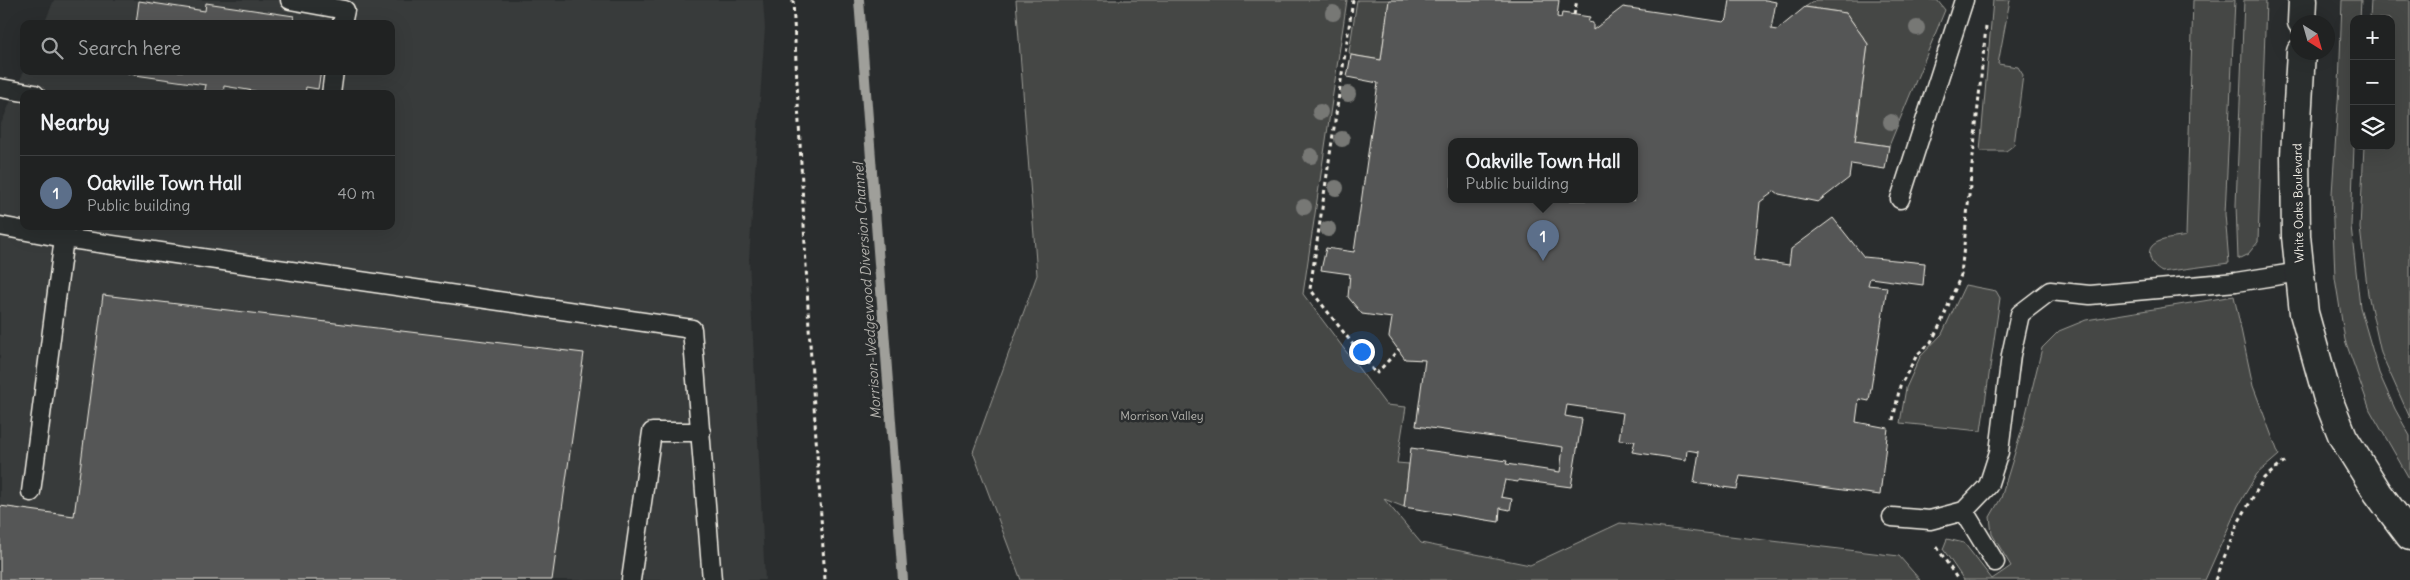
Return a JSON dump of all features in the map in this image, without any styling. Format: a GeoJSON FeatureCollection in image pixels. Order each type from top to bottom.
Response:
{"type":"FeatureCollection","features":[{"type":"Feature","properties":{"kind":"street"},"geometry":{"type":"LineString","coordinates":[[2302,15],[2303,0]]}},
{"type":"Feature","properties":{"kind":"street","name":"White Oaks Boulevard"},"geometry":{"type":"LineString","coordinates":[[2300,60],[2295,155],[2296,236],[2304,313],[2328,399],[2343,437],[2378,493],[2410,536]]}},
{"type":"Feature","properties":{"kind":"lane"},"geometry":{"type":"LineString","coordinates":[[290,0],[344,10],[343,20]]}},
{"type":"Feature","properties":{"kind":"lane"},"geometry":{"type":"LineString","coordinates":[[1900,199],[1964,0]]}},
{"type":"Feature","properties":{"kind":"lane"},"geometry":{"type":"LineString","coordinates":[[332,90],[333,75]]}},
{"type":"Feature","properties":{"kind":"lane"},"geometry":{"type":"LineString","coordinates":[[0,88],[20,91]]}},
{"type":"Feature","properties":{"kind":"lane"},"geometry":{"type":"LineString","coordinates":[[0,226],[20,230]]}},
{"type":"Feature","properties":{"kind":"lane"},"geometry":{"type":"LineString","coordinates":[[21,230],[64,238],[692,328],[712,580]]}},
{"type":"Feature","properties":{"kind":"lane"},"geometry":{"type":"LineString","coordinates":[[31,492],[64,238]]}},
{"type":"Feature","properties":{"kind":"lane"},"geometry":{"type":"LineString","coordinates":[[1892,517],[1930,520],[1964,511],[1988,486],[1999,452],[2011,354],[2020,314],[2050,291],[2090,295],[2236,282],[2300,272]]}},
{"type":"Feature","properties":{"kind":"lane"},"geometry":{"type":"LineString","coordinates":[[631,580],[652,432],[701,432]]}},
{"type":"Feature","properties":{"kind":"lane"},"geometry":{"type":"LineString","coordinates":[[1964,511],[1995,562]]}},
{"type":"Feature","properties":{"kind":"path"},"geometry":{"type":"LineString","coordinates":[[793,0],[809,327],[825,580]]}},
{"type":"Feature","properties":{"kind":"path"},"geometry":{"type":"LineString","coordinates":[[1353,0],[1310,289],[1376,374],[1399,349]]}},
{"type":"Feature","properties":{"kind":"path"},"geometry":{"type":"LineString","coordinates":[[1574,15],[1577,0]]}},
{"type":"Feature","properties":{"kind":"path"},"geometry":{"type":"LineString","coordinates":[[1893,420],[1900,386],[1916,355],[1930,342],[1940,325],[1961,275],[1986,21]]}},
{"type":"Feature","properties":{"kind":"path"},"geometry":{"type":"LineString","coordinates":[[2215,580],[2238,523],[2264,478],[2286,462]]}},
{"type":"Feature","properties":{"kind":"path"},"geometry":{"type":"LineString","coordinates":[[1930,520],[1935,544],[1958,580]]}},
{"type":"Feature","properties":{"kind":"shaded area"},"geometry":{"type":"Polygon","coordinates":[[[54,0],[763,0],[765,28],[749,259],[765,580],[0,580],[0,126],[22,75],[395,75],[395,20],[46,20],[54,0]]]}},
{"type":"Feature","properties":{"kind":"green space","name":"Morrison Valley"},"geometry":{"type":"Polygon","coordinates":[[[1016,0],[1347,0],[1303,294],[1386,405],[1406,407],[1397,463],[1409,464],[1404,507],[1384,499],[1421,543],[1530,565],[1620,523],[1899,556],[1920,580],[1021,580],[973,452],[1037,275],[1016,0]]]}},
{"type":"Feature","properties":{"kind":"green space"},"geometry":{"type":"Polygon","coordinates":[[[1357,0],[1389,0],[1381,60],[1351,55],[1349,52],[1357,0]]]}},
{"type":"Feature","properties":{"kind":"green space"},"geometry":{"type":"Polygon","coordinates":[[[1816,0],[1937,0],[1945,10],[1889,146],[1855,141],[1868,44],[1846,13],[1805,7],[1816,0]]]}},
{"type":"Feature","properties":{"kind":"green space"},"geometry":{"type":"Polygon","coordinates":[[[1993,0],[2010,0],[1998,64],[2018,67],[2023,75],[2014,145],[2006,151],[1980,151],[1993,0]]]}},
{"type":"Feature","properties":{"kind":"green space"},"geometry":{"type":"Polygon","coordinates":[[[2193,0],[2235,0],[2225,214],[2229,263],[2162,272],[2154,266],[2151,260],[2150,251],[2152,246],[2162,240],[2186,236],[2193,0]]]}},
{"type":"Feature","properties":{"kind":"green space"},"geometry":{"type":"Polygon","coordinates":[[[2244,0],[2266,0],[2258,242],[2248,254],[2238,259],[2236,205],[2244,0]]]}},
{"type":"Feature","properties":{"kind":"green space"},"geometry":{"type":"Polygon","coordinates":[[[2342,0],[2361,0],[2360,15],[2350,15],[2350,150],[2354,150],[2351,226],[2360,307],[2379,373],[2395,409],[2410,436],[2410,480],[2370,410],[2345,340],[2335,278],[2332,194],[2342,0]]]}},
{"type":"Feature","properties":{"kind":"green space"},"geometry":{"type":"Polygon","coordinates":[[[2371,0],[2410,0],[2410,418],[2381,353],[2368,294],[2360,228],[2364,150],[2395,150],[2395,15],[2370,15],[2371,0]]]}},
{"type":"Feature","properties":{"kind":"green space"},"geometry":{"type":"Polygon","coordinates":[[[1965,285],[1996,291],[2000,298],[1981,431],[1900,423],[1906,388],[1920,357],[1942,334],[1965,285]]]}},
{"type":"Feature","properties":{"kind":"green space"},"geometry":{"type":"Polygon","coordinates":[[[2234,296],[2253,386],[2279,455],[2257,474],[2238,506],[2205,580],[1964,580],[1943,549],[1947,539],[1964,543],[1992,579],[2011,566],[1992,534],[1990,517],[2001,498],[2023,426],[2042,348],[2059,331],[2086,320],[2234,296]]]}},
{"type":"Feature","properties":{"kind":"building"},"geometry":{"type":"Polygon","coordinates":[[[1389,0],[1559,0],[1557,17],[1561,18],[1562,13],[1590,17],[1588,22],[1593,23],[1593,30],[1623,7],[1724,22],[1727,19],[1730,0],[1766,0],[1776,2],[1771,29],[1777,30],[1805,7],[1846,13],[1868,44],[1855,141],[1889,146],[1885,169],[1851,164],[1849,178],[1818,202],[1779,194],[1775,191],[1760,202],[1754,260],[1789,265],[1791,249],[1833,218],[1864,257],[1925,263],[1923,285],[1870,278],[1868,285],[1887,287],[1869,401],[1859,399],[1856,422],[1888,428],[1880,495],[1740,476],[1737,489],[1694,483],[1699,452],[1687,450],[1686,460],[1632,452],[1635,441],[1619,440],[1623,413],[1567,405],[1565,416],[1582,419],[1571,487],[1505,480],[1501,497],[1512,499],[1510,510],[1500,508],[1499,522],[1404,507],[1411,448],[1507,461],[1506,464],[1560,472],[1563,447],[1416,426],[1425,360],[1405,359],[1389,337],[1392,318],[1362,314],[1348,297],[1350,274],[1321,270],[1326,248],[1354,252],[1378,83],[1347,77],[1351,55],[1381,60],[1389,0]]]}},
{"type":"Feature","properties":{"kind":"building"},"geometry":{"type":"Polygon","coordinates":[[[139,1],[205,11],[206,3],[294,16],[294,20],[137,20],[139,1]]]}},
{"type":"Feature","properties":{"kind":"building"},"geometry":{"type":"Polygon","coordinates":[[[135,75],[320,75],[318,89],[306,87],[306,90],[248,90],[224,86],[224,90],[205,90],[206,85],[135,75]]]}},
{"type":"Feature","properties":{"kind":"building"},"geometry":{"type":"Polygon","coordinates":[[[103,295],[584,353],[552,580],[0,580],[0,506],[74,516],[103,295]]]}},
{"type":"Feature","properties":{"kind":"waterway","name":"Morrison-Wedgewood Diversion Channel"},"geometry":{"type":"LineString","coordinates":[[859,0],[903,580]]}},
{"type":"Feature","properties":{"kind":"place","name":"Oakville Town Hall"},"geometry":{"type":"Point","coordinates":[1543,261]}}]}
